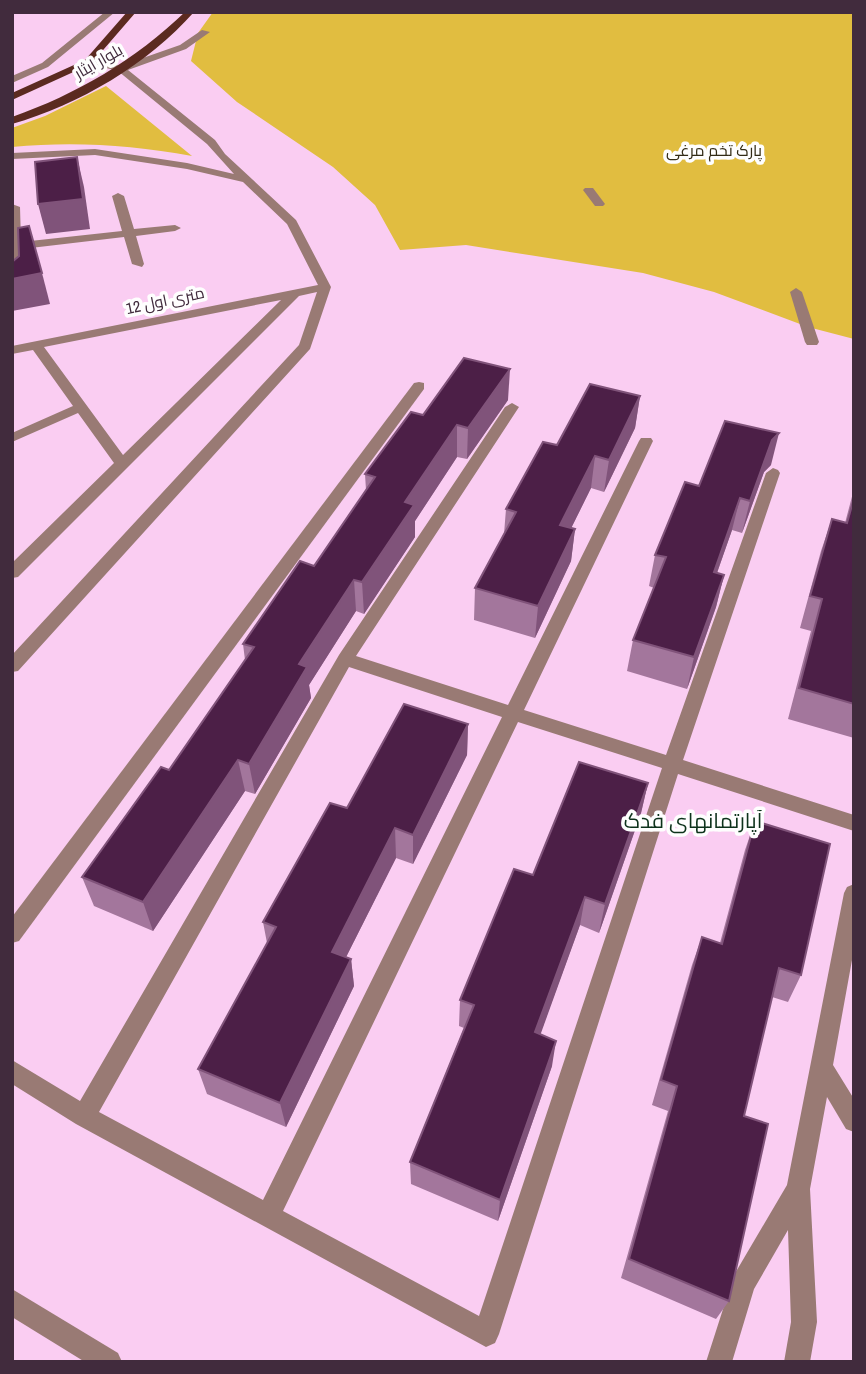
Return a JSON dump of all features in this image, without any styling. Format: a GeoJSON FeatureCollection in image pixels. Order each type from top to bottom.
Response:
{"type":"FeatureCollection","features":[{"type":"Feature","properties":{"kind":"main road","name":"بلوار ایثار"},"geometry":{"type":"LineString","coordinates":[[12,97],[88,62],[132,12]]}},
{"type":"Feature","properties":{"kind":"main road","name":"بلوار ایثار"},"geometry":{"type":"LineString","coordinates":[[12,121],[121,69],[171,32],[190,12]]}},
{"type":"Feature","properties":{"kind":"street"},"geometry":{"type":"LineString","coordinates":[[12,80],[44,65],[81,39],[111,12]]}},
{"type":"Feature","properties":{"kind":"street"},"geometry":{"type":"LineString","coordinates":[[121,69],[183,47],[205,32]]}},
{"type":"Feature","properties":{"kind":"street"},"geometry":{"type":"LineString","coordinates":[[12,666],[305,346],[325,287],[292,222],[221,156],[211,142],[121,69],[88,62]]}},
{"type":"Feature","properties":{"kind":"street"},"geometry":{"type":"LineString","coordinates":[[12,156],[95,152],[187,166],[250,181]]}},
{"type":"Feature","properties":{"kind":"street"},"geometry":{"type":"LineString","coordinates":[[589,190],[600,204]]}},
{"type":"Feature","properties":{"kind":"street"},"geometry":{"type":"LineString","coordinates":[[118,196],[138,264]]}},
{"type":"Feature","properties":{"kind":"street"},"geometry":{"type":"LineString","coordinates":[[14,207],[14,247],[18,274]]}},
{"type":"Feature","properties":{"kind":"street"},"geometry":{"type":"LineString","coordinates":[[14,247],[175,228]]}},
{"type":"Feature","properties":{"kind":"street","name":"12 متری اول"},"geometry":{"type":"LineString","coordinates":[[12,350],[325,287]]}},
{"type":"Feature","properties":{"kind":"street"},"geometry":{"type":"LineString","coordinates":[[12,573],[296,291]]}},
{"type":"Feature","properties":{"kind":"street"},"geometry":{"type":"LineString","coordinates":[[796,292],[812,342]]}},
{"type":"Feature","properties":{"kind":"street"},"geometry":{"type":"LineString","coordinates":[[36,345],[122,464]]}},
{"type":"Feature","properties":{"kind":"street"},"geometry":{"type":"LineString","coordinates":[[12,934],[419,386]]}},
{"type":"Feature","properties":{"kind":"street"},"geometry":{"type":"LineString","coordinates":[[12,438],[81,407]]}},
{"type":"Feature","properties":{"kind":"street"},"geometry":{"type":"LineString","coordinates":[[84,1116],[345,659],[512,407]]}},
{"type":"Feature","properties":{"kind":"street"},"geometry":{"type":"LineString","coordinates":[[269,1214],[511,712],[646,441]]}},
{"type":"Feature","properties":{"kind":"street"},"geometry":{"type":"LineString","coordinates":[[12,1071],[84,1116],[486,1334],[672,765],[774,473]]}},
{"type":"Feature","properties":{"kind":"street"},"geometry":{"type":"LineString","coordinates":[[345,659],[854,823]]}},
{"type":"Feature","properties":{"kind":"street"},"geometry":{"type":"LineString","coordinates":[[797,1362],[804,1322],[798,1189],[854,893]]}},
{"type":"Feature","properties":{"kind":"street"},"geometry":{"type":"LineString","coordinates":[[821,1066],[854,1121]]}},
{"type":"Feature","properties":{"kind":"street"},"geometry":{"type":"LineString","coordinates":[[719,1362],[743,1284],[798,1189]]}},
{"type":"Feature","properties":{"kind":"street"},"geometry":{"type":"LineString","coordinates":[[12,1302],[109,1362]]}},
{"type":"Feature","properties":{"kind":"green space","name":"پارک تخم مرغی"},"geometry":{"type":"Polygon","coordinates":[[[213,12],[854,12],[854,339],[808,327],[714,292],[643,273],[466,245],[400,250],[375,205],[333,167],[237,102],[191,61],[198,33],[213,12]]]}},
{"type":"Feature","properties":{"kind":"green space"},"geometry":{"type":"Polygon","coordinates":[[[106,86],[192,156],[102,145],[12,147],[12,128],[45,116],[106,86]]]}},
{"type":"Feature","properties":{"kind":"building"},"geometry":{"type":"Polygon","coordinates":[[[77,157],[83,199],[38,204],[35,162],[77,157]]]}},
{"type":"Feature","properties":{"kind":"building"},"geometry":{"type":"Polygon","coordinates":[[[29,226],[42,273],[12,279],[12,262],[19,256],[18,228],[29,226]]]}},
{"type":"Feature","properties":{"kind":"building"},"geometry":{"type":"Polygon","coordinates":[[[464,358],[510,369],[468,428],[457,425],[405,502],[414,505],[362,582],[354,580],[299,664],[307,667],[249,764],[238,760],[143,902],[82,877],[161,767],[169,770],[254,647],[243,644],[300,561],[314,566],[375,477],[365,474],[411,412],[423,415],[464,358]]]}},
{"type":"Feature","properties":{"kind":"building"},"geometry":{"type":"Polygon","coordinates":[[[590,384],[640,396],[609,460],[595,456],[560,525],[575,529],[538,606],[475,588],[516,512],[506,509],[543,442],[557,445],[590,384]]]}},
{"type":"Feature","properties":{"kind":"building"},"geometry":{"type":"Polygon","coordinates":[[[725,421],[779,433],[772,440],[750,501],[740,498],[714,572],[724,575],[694,657],[633,640],[666,557],[655,555],[685,482],[699,486],[725,421]]]}},
{"type":"Feature","properties":{"kind":"building"},"geometry":{"type":"Polygon","coordinates":[[[854,498],[854,704],[799,688],[822,599],[810,596],[832,519],[847,523],[854,498]]]}},
{"type":"Feature","properties":{"kind":"building"},"geometry":{"type":"Polygon","coordinates":[[[404,704],[468,724],[413,835],[395,828],[332,952],[351,959],[280,1103],[198,1069],[276,927],[263,922],[330,803],[347,808],[404,704]]]}},
{"type":"Feature","properties":{"kind":"building"},"geometry":{"type":"Polygon","coordinates":[[[579,762],[648,783],[605,904],[585,897],[535,1032],[556,1041],[500,1200],[410,1162],[474,1005],[460,1000],[514,869],[533,875],[579,762]]]}},
{"type":"Feature","properties":{"kind":"building"},"geometry":{"type":"Polygon","coordinates":[[[755,821],[830,844],[801,975],[779,968],[744,1116],[768,1124],[729,1301],[629,1259],[677,1086],[661,1080],[702,937],[722,944],[755,821]]]}},
{"type":"Feature","properties":{"kind":"district","name":"آپارتمانهای فدک"},"geometry":{"type":"Point","coordinates":[693,820]}}]}
